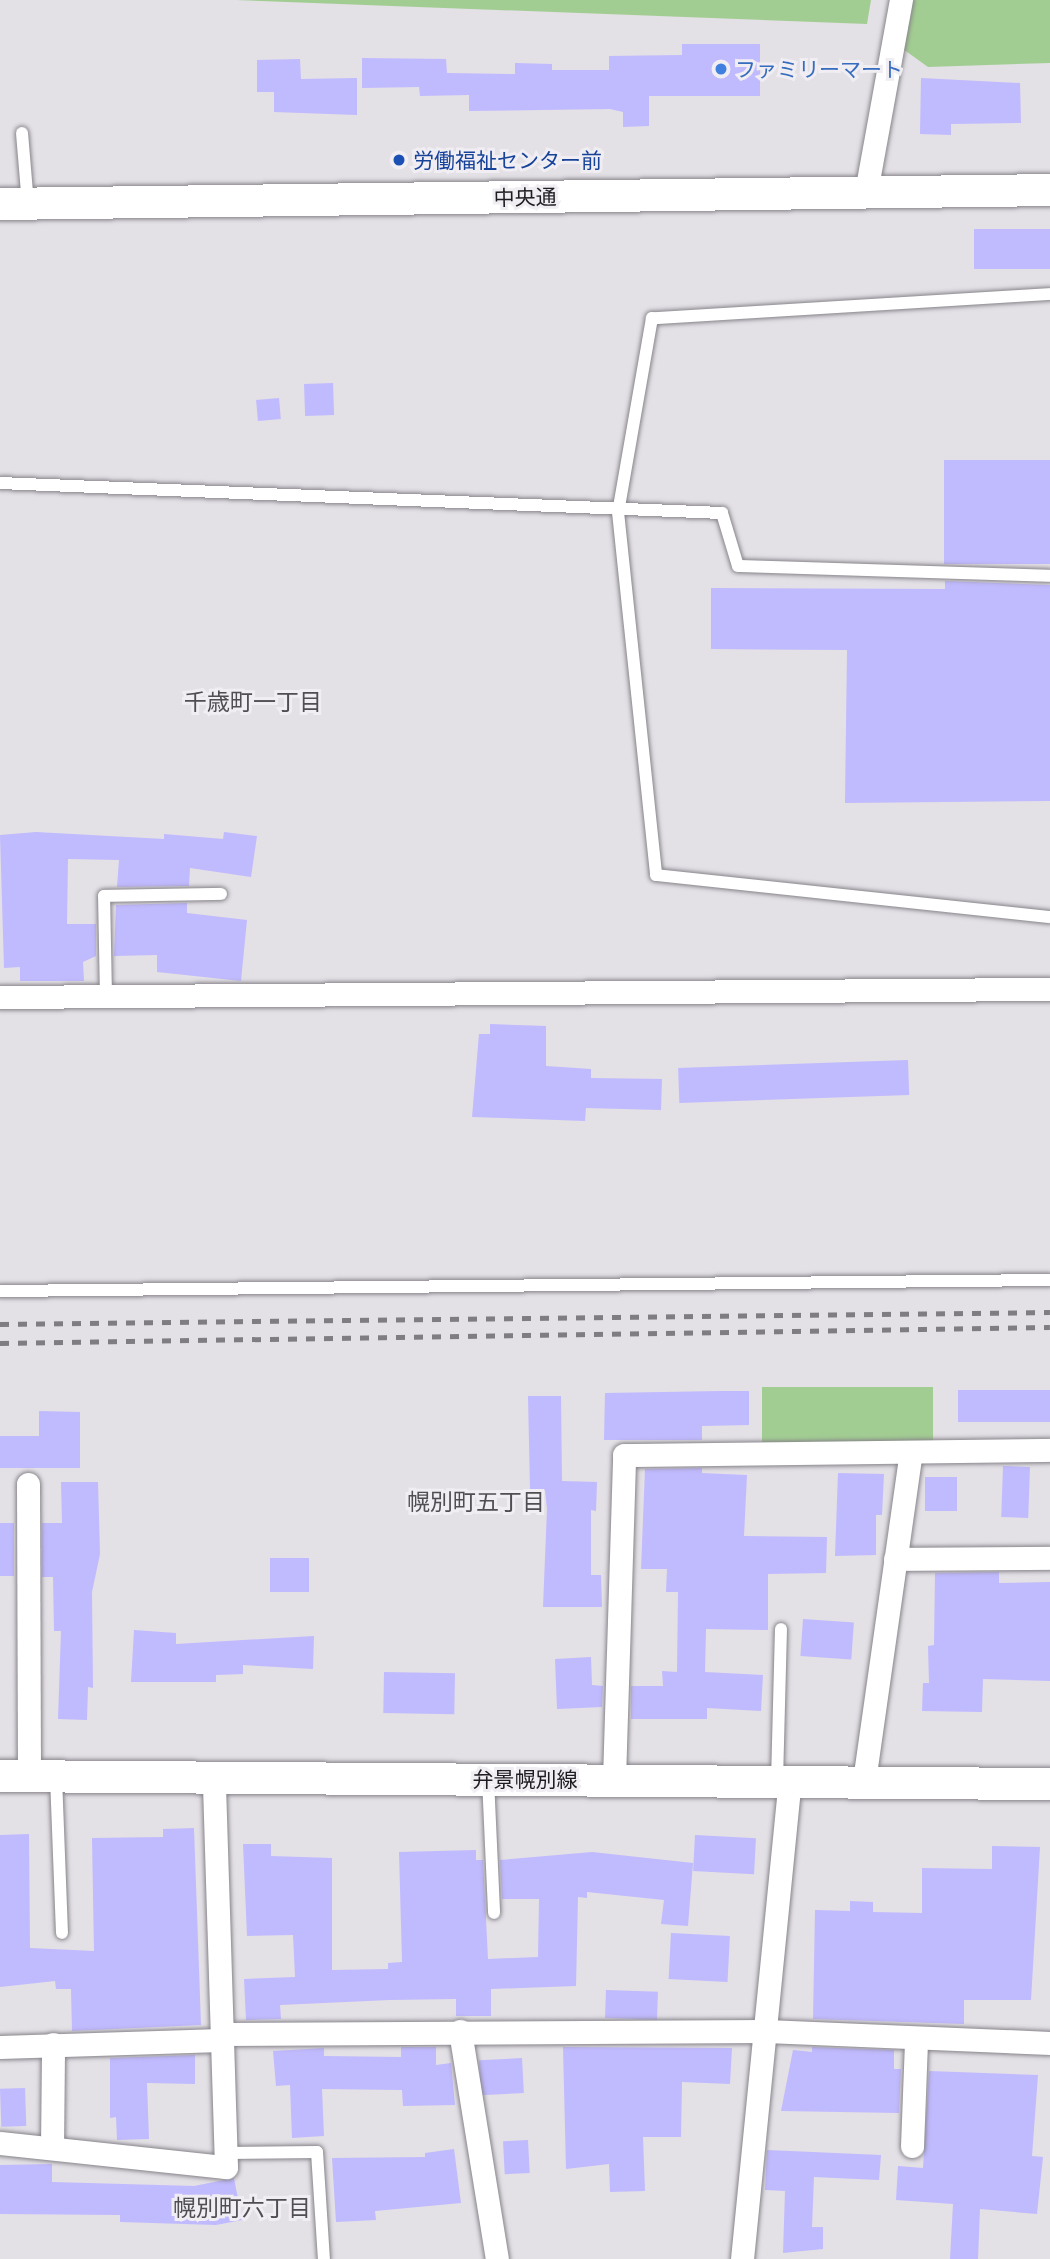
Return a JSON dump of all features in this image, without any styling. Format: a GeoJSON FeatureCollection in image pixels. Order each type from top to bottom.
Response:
{"type":"FeatureCollection","features":[{"type":"Feature","properties":{"kind":"street"},"geometry":{"type":"LineString","coordinates":[[866,192],[901,0]]}},
{"type":"Feature","properties":{"kind":"street","name":"中央通"},"geometry":{"type":"LineString","coordinates":[[14,204],[1050,190]]}},
{"type":"Feature","properties":{"kind":"street"},"geometry":{"type":"LineString","coordinates":[[0,997],[1050,989]]}},
{"type":"Feature","properties":{"kind":"street"},"geometry":{"type":"LineString","coordinates":[[614,1779],[624,1455],[1050,1450]]}},
{"type":"Feature","properties":{"kind":"street"},"geometry":{"type":"LineString","coordinates":[[864,1782],[911,1452]]}},
{"type":"Feature","properties":{"kind":"street"},"geometry":{"type":"LineString","coordinates":[[28,1484],[28,1776]]}},
{"type":"Feature","properties":{"kind":"street"},"geometry":{"type":"LineString","coordinates":[[895,1559],[1050,1558]]}},
{"type":"Feature","properties":{"kind":"street","name":"弁景幌別線"},"geometry":{"type":"LineString","coordinates":[[28,1776],[1050,1784]]}},
{"type":"Feature","properties":{"kind":"street"},"geometry":{"type":"LineString","coordinates":[[0,2143],[226,2167],[214,1779]]}},
{"type":"Feature","properties":{"kind":"street"},"geometry":{"type":"LineString","coordinates":[[742,2259],[766,2031],[783,1781]]}},
{"type":"Feature","properties":{"kind":"street"},"geometry":{"type":"LineString","coordinates":[[460,2031],[497,2259]]}},
{"type":"Feature","properties":{"kind":"street"},"geometry":{"type":"LineString","coordinates":[[0,2047],[221,2037],[460,2031],[766,2031],[916,2041],[1050,2043]]}},
{"type":"Feature","properties":{"kind":"street"},"geometry":{"type":"LineString","coordinates":[[912,2146],[916,2041]]}},
{"type":"Feature","properties":{"kind":"street"},"geometry":{"type":"LineString","coordinates":[[52,2148],[53,2044]]}},
{"type":"Feature","properties":{"kind":"lane"},"geometry":{"type":"LineString","coordinates":[[14,204],[22,133]]}},
{"type":"Feature","properties":{"kind":"lane"},"geometry":{"type":"LineString","coordinates":[[1050,294],[653,318],[618,512],[656,875],[1050,917]]}},
{"type":"Feature","properties":{"kind":"lane"},"geometry":{"type":"LineString","coordinates":[[0,483],[618,512],[722,513],[738,566],[1050,576]]}},
{"type":"Feature","properties":{"kind":"lane"},"geometry":{"type":"LineString","coordinates":[[106,997],[104,896],[220,894]]}},
{"type":"Feature","properties":{"kind":"lane"},"geometry":{"type":"LineString","coordinates":[[0,1291],[1050,1280]]}},
{"type":"Feature","properties":{"kind":"lane"},"geometry":{"type":"LineString","coordinates":[[781,1629],[783,1781]]}},
{"type":"Feature","properties":{"kind":"lane"},"geometry":{"type":"LineString","coordinates":[[28,1776],[62,1933]]}},
{"type":"Feature","properties":{"kind":"lane"},"geometry":{"type":"LineString","coordinates":[[488,1779],[494,1913]]}},
{"type":"Feature","properties":{"kind":"lane"},"geometry":{"type":"LineString","coordinates":[[226,2153],[317,2152],[324,2259]]}},
{"type":"Feature","properties":{"kind":"green space"},"geometry":{"type":"Polygon","coordinates":[[[236,0],[871,0],[867,24],[236,0]]]}},
{"type":"Feature","properties":{"kind":"green space"},"geometry":{"type":"Polygon","coordinates":[[[912,0],[1050,0],[1050,63],[928,67],[903,49],[912,0]]]}},
{"type":"Feature","properties":{"kind":"green space"},"geometry":{"type":"Polygon","coordinates":[[[762,1387],[933,1387],[933,1442],[762,1442],[762,1387]]]}},
{"type":"Feature","properties":{"kind":"building"},"geometry":{"type":"Polygon","coordinates":[[[682,44],[760,44],[760,96],[649,96],[649,126],[623,127],[623,112],[610,109],[469,111],[469,95],[420,96],[419,87],[362,88],[362,58],[446,59],[447,73],[515,74],[515,63],[552,64],[552,70],[609,70],[609,56],[682,55],[682,44]]]}},
{"type":"Feature","properties":{"kind":"building"},"geometry":{"type":"Polygon","coordinates":[[[300,59],[301,79],[357,78],[357,115],[274,112],[274,92],[257,92],[257,60],[300,59]]]}},
{"type":"Feature","properties":{"kind":"building"},"geometry":{"type":"Polygon","coordinates":[[[921,78],[1020,83],[1021,123],[951,124],[951,135],[920,134],[921,78]]]}},
{"type":"Feature","properties":{"kind":"building"},"geometry":{"type":"Polygon","coordinates":[[[974,229],[1050,229],[1050,269],[974,269],[974,229]]]}},
{"type":"Feature","properties":{"kind":"building"},"geometry":{"type":"Polygon","coordinates":[[[333,383],[334,415],[305,416],[304,384],[333,383]]]}},
{"type":"Feature","properties":{"kind":"building"},"geometry":{"type":"Polygon","coordinates":[[[279,398],[281,419],[258,421],[256,400],[279,398]]]}},
{"type":"Feature","properties":{"kind":"building"},"geometry":{"type":"Polygon","coordinates":[[[944,460],[1050,460],[1050,564],[944,564],[944,460]]]}},
{"type":"Feature","properties":{"kind":"building"},"geometry":{"type":"Polygon","coordinates":[[[945,581],[1050,585],[1050,801],[845,803],[847,650],[711,649],[711,588],[945,589],[945,581]]]}},
{"type":"Feature","properties":{"kind":"building"},"geometry":{"type":"Polygon","coordinates":[[[36,832],[164,839],[164,834],[223,839],[224,832],[257,836],[251,877],[190,868],[189,886],[117,887],[119,860],[68,859],[67,924],[96,924],[96,956],[83,962],[84,981],[20,981],[20,967],[4,968],[0,835],[36,832]]]}},
{"type":"Feature","properties":{"kind":"building"},"geometry":{"type":"Polygon","coordinates":[[[187,903],[187,913],[247,920],[241,981],[157,972],[157,955],[114,956],[116,905],[187,903]]]}},
{"type":"Feature","properties":{"kind":"building"},"geometry":{"type":"Polygon","coordinates":[[[490,1024],[546,1026],[546,1066],[591,1069],[591,1078],[662,1079],[661,1110],[586,1108],[585,1121],[472,1117],[479,1034],[490,1034],[490,1024]]]}},
{"type":"Feature","properties":{"kind":"building"},"geometry":{"type":"Polygon","coordinates":[[[908,1060],[909,1095],[679,1103],[678,1068],[908,1060]]]}},
{"type":"Feature","properties":{"kind":"building"},"geometry":{"type":"Polygon","coordinates":[[[958,1390],[1050,1390],[1050,1422],[958,1422],[958,1390]]]}},
{"type":"Feature","properties":{"kind":"building"},"geometry":{"type":"Polygon","coordinates":[[[749,1391],[749,1425],[702,1426],[702,1440],[604,1440],[605,1393],[749,1391]]]}},
{"type":"Feature","properties":{"kind":"building"},"geometry":{"type":"Polygon","coordinates":[[[528,1396],[561,1396],[562,1481],[597,1482],[596,1511],[591,1510],[591,1575],[601,1575],[602,1607],[543,1607],[547,1509],[545,1490],[530,1489],[528,1396]]]}},
{"type":"Feature","properties":{"kind":"building"},"geometry":{"type":"Polygon","coordinates":[[[39,1411],[80,1412],[80,1468],[0,1468],[0,1436],[39,1436],[39,1411]]]}},
{"type":"Feature","properties":{"kind":"building"},"geometry":{"type":"Polygon","coordinates":[[[1003,1466],[1030,1467],[1028,1518],[1001,1517],[1003,1466]]]}},
{"type":"Feature","properties":{"kind":"building"},"geometry":{"type":"Polygon","coordinates":[[[702,1468],[702,1473],[747,1475],[744,1536],[827,1537],[826,1573],[768,1574],[768,1630],[706,1629],[705,1672],[763,1675],[761,1711],[707,1708],[707,1719],[631,1719],[631,1686],[663,1686],[662,1671],[677,1672],[678,1592],[666,1592],[667,1569],[641,1569],[645,1469],[702,1468]]]}},
{"type":"Feature","properties":{"kind":"building"},"geometry":{"type":"Polygon","coordinates":[[[838,1473],[884,1474],[882,1515],[876,1515],[876,1555],[835,1556],[838,1473]]]}},
{"type":"Feature","properties":{"kind":"building"},"geometry":{"type":"Polygon","coordinates":[[[925,1477],[957,1477],[957,1511],[925,1511],[925,1477]]]}},
{"type":"Feature","properties":{"kind":"building"},"geometry":{"type":"Polygon","coordinates":[[[61,1482],[98,1482],[100,1554],[92,1592],[93,1688],[88,1687],[87,1720],[58,1719],[61,1631],[54,1631],[53,1577],[42,1577],[42,1523],[62,1523],[61,1482]]]}},
{"type":"Feature","properties":{"kind":"building"},"geometry":{"type":"Polygon","coordinates":[[[0,1523],[14,1523],[14,1576],[0,1576],[0,1523]]]}},
{"type":"Feature","properties":{"kind":"building"},"geometry":{"type":"Polygon","coordinates":[[[270,1558],[309,1558],[309,1592],[270,1592],[270,1558]]]}},
{"type":"Feature","properties":{"kind":"building"},"geometry":{"type":"Polygon","coordinates":[[[999,1572],[999,1583],[1050,1582],[1050,1681],[983,1679],[982,1712],[922,1711],[923,1683],[929,1683],[928,1646],[934,1645],[935,1573],[999,1572]]]}},
{"type":"Feature","properties":{"kind":"building"},"geometry":{"type":"Polygon","coordinates":[[[803,1619],[854,1623],[851,1659],[800,1656],[803,1619]]]}},
{"type":"Feature","properties":{"kind":"building"},"geometry":{"type":"Polygon","coordinates":[[[134,1630],[176,1633],[176,1644],[314,1636],[313,1669],[243,1665],[243,1674],[216,1675],[216,1682],[131,1682],[134,1630]]]}},
{"type":"Feature","properties":{"kind":"building"},"geometry":{"type":"Polygon","coordinates":[[[591,1657],[592,1685],[603,1686],[602,1707],[557,1709],[555,1659],[591,1657]]]}},
{"type":"Feature","properties":{"kind":"building"},"geometry":{"type":"Polygon","coordinates":[[[384,1672],[455,1673],[454,1714],[383,1713],[384,1672]]]}},
{"type":"Feature","properties":{"kind":"building"},"geometry":{"type":"Polygon","coordinates":[[[194,1828],[201,2025],[72,2031],[71,1989],[56,1989],[55,1981],[0,1987],[0,1835],[29,1834],[30,1948],[94,1951],[92,1838],[163,1837],[163,1829],[194,1828]]]}},
{"type":"Feature","properties":{"kind":"building"},"geometry":{"type":"Polygon","coordinates":[[[695,1835],[756,1838],[754,1874],[693,1871],[695,1835]]]}},
{"type":"Feature","properties":{"kind":"building"},"geometry":{"type":"Polygon","coordinates":[[[243,1844],[271,1844],[271,1856],[332,1858],[332,1970],[388,1969],[388,1963],[402,1962],[399,1852],[476,1850],[476,1860],[483,1860],[488,1959],[538,1957],[539,1899],[502,1899],[500,1860],[592,1852],[693,1863],[688,1926],[661,1924],[664,1900],[587,1892],[587,1898],[578,1897],[576,1986],[491,1989],[491,2016],[456,2016],[456,1999],[389,2000],[280,2005],[281,2019],[246,2020],[244,1979],[295,1977],[293,1935],[247,1936],[243,1844]]]}},
{"type":"Feature","properties":{"kind":"building"},"geometry":{"type":"Polygon","coordinates":[[[992,1846],[1040,1847],[1031,2000],[964,2000],[964,2024],[813,2019],[815,1910],[850,1911],[850,1901],[873,1902],[873,1912],[922,1913],[922,1868],[992,1869],[992,1846]]]}},
{"type":"Feature","properties":{"kind":"building"},"geometry":{"type":"Polygon","coordinates":[[[671,1933],[730,1936],[728,1982],[669,1979],[671,1933]]]}},
{"type":"Feature","properties":{"kind":"building"},"geometry":{"type":"Polygon","coordinates":[[[606,1990],[658,1992],[657,2020],[605,2018],[606,1990]]]}},
{"type":"Feature","properties":{"kind":"building"},"geometry":{"type":"Polygon","coordinates":[[[401,2047],[436,2047],[436,2065],[451,2063],[455,2105],[403,2106],[402,2090],[322,2089],[324,2136],[292,2138],[290,2085],[276,2086],[273,2051],[324,2048],[324,2056],[401,2057],[401,2047]]]}},
{"type":"Feature","properties":{"kind":"building"},"geometry":{"type":"Polygon","coordinates":[[[563,2047],[732,2048],[730,2084],[682,2082],[681,2137],[643,2137],[645,2191],[610,2192],[609,2164],[566,2169],[563,2047]]]}},
{"type":"Feature","properties":{"kind":"building"},"geometry":{"type":"Polygon","coordinates":[[[812,2047],[894,2050],[894,2069],[901,2069],[899,2113],[781,2111],[793,2050],[812,2052],[812,2047]]]}},
{"type":"Feature","properties":{"kind":"building"},"geometry":{"type":"Polygon","coordinates":[[[195,2055],[195,2084],[147,2083],[149,2139],[117,2140],[116,2117],[110,2118],[110,2058],[195,2055]]]}},
{"type":"Feature","properties":{"kind":"building"},"geometry":{"type":"Polygon","coordinates":[[[522,2058],[524,2093],[481,2095],[479,2060],[522,2058]]]}},
{"type":"Feature","properties":{"kind":"building"},"geometry":{"type":"Polygon","coordinates":[[[929,2071],[1038,2075],[1032,2156],[1043,2157],[1037,2214],[980,2209],[978,2259],[950,2259],[953,2204],[896,2200],[898,2166],[923,2168],[929,2071]]]}},
{"type":"Feature","properties":{"kind":"building"},"geometry":{"type":"Polygon","coordinates":[[[25,2088],[26,2126],[1,2127],[0,2089],[25,2088]]]}},
{"type":"Feature","properties":{"kind":"building"},"geometry":{"type":"Polygon","coordinates":[[[528,2140],[530,2173],[505,2174],[503,2141],[528,2140]]]}},
{"type":"Feature","properties":{"kind":"building"},"geometry":{"type":"Polygon","coordinates":[[[454,2149],[461,2203],[375,2211],[376,2220],[336,2222],[332,2158],[425,2157],[425,2153],[454,2149]]]}},
{"type":"Feature","properties":{"kind":"building"},"geometry":{"type":"Polygon","coordinates":[[[767,2150],[881,2155],[879,2180],[814,2177],[812,2227],[823,2227],[823,2249],[783,2253],[785,2191],[765,2190],[767,2150]]]}},
{"type":"Feature","properties":{"kind":"building"},"geometry":{"type":"Polygon","coordinates":[[[52,2164],[52,2182],[194,2186],[234,2178],[242,2220],[216,2225],[120,2222],[120,2215],[0,2214],[0,2165],[52,2164]]]}},
{"type":"Feature","properties":{"kind":"railway"},"geometry":{"type":"LineString","coordinates":[[0,1324],[1050,1312]]}},
{"type":"Feature","properties":{"kind":"railway"},"geometry":{"type":"LineString","coordinates":[[0,1343],[1050,1327]]}},
{"type":"Feature","properties":{"kind":"place","name":"ファミリーマート"},"geometry":{"type":"Point","coordinates":[721,69]}},
{"type":"Feature","properties":{"kind":"place","name":"労働福祉センター前"},"geometry":{"type":"Point","coordinates":[399,160]}},
{"type":"Feature","properties":{"kind":"district","name":"千歳町一丁目"},"geometry":{"type":"Point","coordinates":[253,701]}},
{"type":"Feature","properties":{"kind":"district","name":"幌別町五丁目"},"geometry":{"type":"Point","coordinates":[476,1501]}},
{"type":"Feature","properties":{"kind":"district","name":"幌別町六丁目"},"geometry":{"type":"Point","coordinates":[242,2207]}}]}
